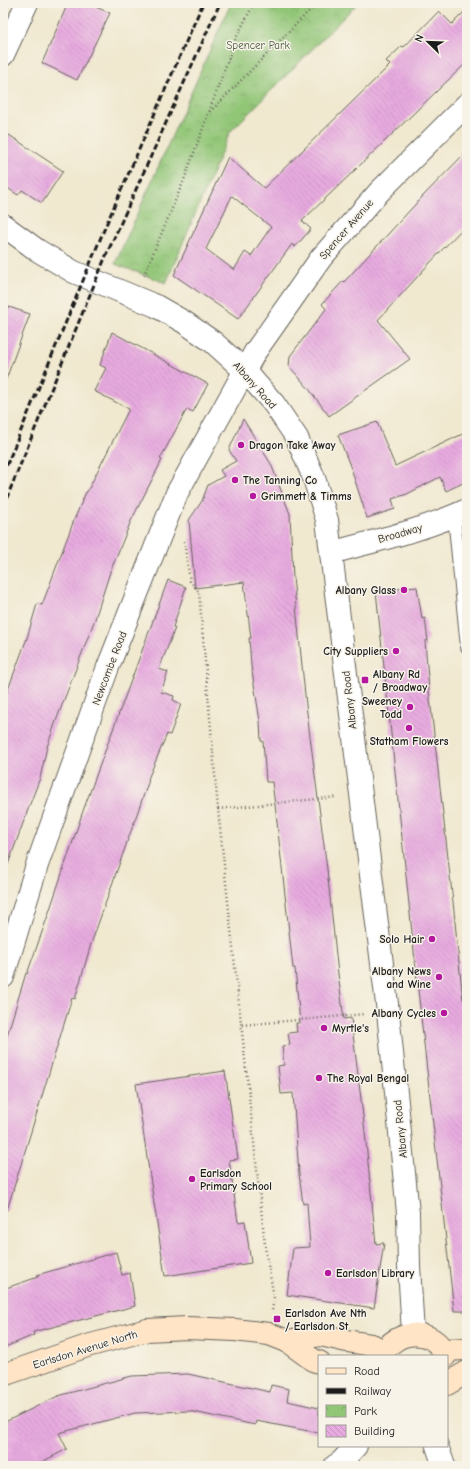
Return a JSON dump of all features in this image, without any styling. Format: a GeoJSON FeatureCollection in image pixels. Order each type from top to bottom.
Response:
{"type":"FeatureCollection","features":[{"type":"Feature","properties":{"kind":"main road","name":"Earlsdon Avenue North"},"geometry":{"type":"LineString","coordinates":[[3,1375],[87,1346],[147,1330],[187,1328],[235,1330],[278,1338],[321,1335],[347,1342],[372,1345],[383,1353]]}},
{"type":"Feature","properties":{"kind":"main road"},"geometry":{"type":"LineString","coordinates":[[383,1353],[389,1345],[400,1337],[413,1334],[427,1337],[437,1343],[444,1353],[467,1349]]}},
{"type":"Feature","properties":{"kind":"main road","name":"Earlsdon Avenue North"},"geometry":{"type":"LineString","coordinates":[[278,1338],[318,1362]]}},
{"type":"Feature","properties":{"kind":"main road"},"geometry":{"type":"LineString","coordinates":[[448,1383],[467,1372]]}},
{"type":"Feature","properties":{"kind":"street"},"geometry":{"type":"LineString","coordinates":[[3,55],[9,28],[27,3]]}},
{"type":"Feature","properties":{"kind":"street","name":"Spencer Avenue"},"geometry":{"type":"LineString","coordinates":[[245,370],[274,324],[321,258],[378,192],[467,104]]}},
{"type":"Feature","properties":{"kind":"street","name":"Albany Road"},"geometry":{"type":"LineString","coordinates":[[3,225],[63,265],[156,306],[184,322],[213,342],[245,370],[274,404],[297,438],[314,478],[327,520],[388,1012],[408,1213],[413,1334]]}},
{"type":"Feature","properties":{"kind":"street","name":"Newcombe Road"},"geometry":{"type":"LineString","coordinates":[[3,977],[38,865],[108,667],[178,493],[245,370]]}},
{"type":"Feature","properties":{"kind":"street","name":"Broadway"},"geometry":{"type":"LineString","coordinates":[[331,553],[418,528],[460,513]]}},
{"type":"Feature","properties":{"kind":"street"},"geometry":{"type":"LineString","coordinates":[[335,1466],[341,1462],[355,1447]]}},
{"type":"Feature","properties":{"kind":"street"},"geometry":{"type":"LineString","coordinates":[[437,1447],[444,1466]]}},
{"type":"Feature","properties":{"kind":"lane"},"geometry":{"type":"LineString","coordinates":[[460,513],[467,647]]}},
{"type":"Feature","properties":{"kind":"path"},"geometry":{"type":"LineString","coordinates":[[132,296],[144,275],[180,187],[236,38],[254,3]]}},
{"type":"Feature","properties":{"kind":"path"},"geometry":{"type":"LineString","coordinates":[[208,114],[317,3]]}},
{"type":"Feature","properties":{"kind":"path"},"geometry":{"type":"LineString","coordinates":[[184,537],[190,581],[199,592],[218,810],[266,1254],[274,1297],[278,1338]]}},
{"type":"Feature","properties":{"kind":"path"},"geometry":{"type":"LineString","coordinates":[[218,810],[361,794]]}},
{"type":"Feature","properties":{"kind":"path"},"geometry":{"type":"LineString","coordinates":[[242,1025],[388,1012]]}},
{"type":"Feature","properties":{"kind":"green space","name":"Spencer Park"},"geometry":{"type":"Polygon","coordinates":[[[231,3],[358,3],[230,132],[166,283],[115,264],[231,3]]]}},
{"type":"Feature","properties":{"kind":"building"},"geometry":{"type":"Polygon","coordinates":[[[68,3],[86,3],[110,13],[77,80],[42,63],[68,3]]]}},
{"type":"Feature","properties":{"kind":"building"},"geometry":{"type":"Polygon","coordinates":[[[467,9],[467,62],[302,221],[311,229],[295,247],[292,244],[238,319],[174,275],[228,157],[264,188],[390,65],[386,61],[402,46],[404,47],[439,11],[452,24],[467,9]],[[232,196],[206,249],[234,270],[245,252],[251,256],[271,227],[232,196]]]}},
{"type":"Feature","properties":{"kind":"building"},"geometry":{"type":"Polygon","coordinates":[[[3,131],[63,171],[42,203],[22,190],[18,195],[3,185],[3,131]]]}},
{"type":"Feature","properties":{"kind":"building"},"geometry":{"type":"Polygon","coordinates":[[[467,151],[467,224],[378,320],[410,359],[329,416],[309,389],[289,366],[290,356],[326,309],[322,304],[467,151]]]}},
{"type":"Feature","properties":{"kind":"building"},"geometry":{"type":"Polygon","coordinates":[[[3,305],[30,314],[5,382],[3,382],[3,305]]]}},
{"type":"Feature","properties":{"kind":"building"},"geometry":{"type":"Polygon","coordinates":[[[112,332],[208,384],[193,412],[187,409],[160,459],[162,460],[131,521],[110,572],[95,619],[56,721],[47,747],[40,778],[6,870],[3,870],[3,703],[27,638],[37,604],[42,605],[86,492],[129,409],[94,391],[106,368],[100,365],[112,332]]]}},
{"type":"Feature","properties":{"kind":"building"},"geometry":{"type":"Polygon","coordinates":[[[243,419],[271,464],[290,514],[293,577],[306,705],[327,869],[338,974],[344,1019],[351,1018],[365,1132],[376,1244],[384,1243],[374,1308],[287,1295],[293,1248],[310,1247],[307,1203],[303,1204],[299,1174],[293,1093],[281,1094],[278,1066],[284,1065],[282,1046],[290,1045],[288,1033],[297,1032],[296,1023],[300,1023],[295,968],[293,968],[276,813],[272,782],[266,782],[263,741],[261,741],[260,721],[251,665],[249,638],[251,638],[244,582],[195,588],[189,520],[202,501],[208,485],[224,476],[220,470],[236,461],[229,450],[243,419]]]}},
{"type":"Feature","properties":{"kind":"building"},"geometry":{"type":"Polygon","coordinates":[[[377,422],[395,466],[467,432],[467,481],[446,491],[440,477],[407,494],[392,499],[395,509],[367,518],[352,471],[338,435],[377,422]]]}},
{"type":"Feature","properties":{"kind":"building"},"geometry":{"type":"Polygon","coordinates":[[[168,580],[186,587],[173,627],[175,628],[159,669],[168,672],[161,692],[174,696],[173,700],[181,704],[170,735],[167,734],[148,779],[149,780],[91,944],[75,999],[72,998],[7,1210],[3,1209],[3,1038],[6,1039],[26,973],[27,974],[46,921],[83,811],[168,580]]]}},
{"type":"Feature","properties":{"kind":"building"},"geometry":{"type":"Polygon","coordinates":[[[417,587],[422,619],[425,618],[428,641],[425,641],[429,690],[463,1000],[467,1000],[467,1311],[454,1311],[376,591],[417,587]]]}},
{"type":"Feature","properties":{"kind":"building"},"geometry":{"type":"Polygon","coordinates":[[[225,1071],[238,1159],[229,1160],[238,1222],[245,1221],[251,1263],[165,1276],[136,1084],[225,1071]]]}},
{"type":"Feature","properties":{"kind":"building"},"geometry":{"type":"Polygon","coordinates":[[[116,1252],[122,1275],[130,1273],[135,1306],[33,1332],[34,1335],[3,1348],[3,1289],[38,1277],[37,1275],[116,1252]]]}},
{"type":"Feature","properties":{"kind":"building"},"geometry":{"type":"Polygon","coordinates":[[[188,1374],[270,1392],[271,1385],[289,1389],[287,1401],[318,1408],[318,1433],[256,1421],[255,1425],[189,1411],[135,1413],[59,1433],[67,1449],[34,1466],[3,1466],[3,1423],[58,1396],[132,1376],[188,1374]]]}},
{"type":"Feature","properties":{"kind":"railway"},"geometry":{"type":"LineString","coordinates":[[3,474],[106,225],[203,3]]}},
{"type":"Feature","properties":{"kind":"railway"},"geometry":{"type":"LineString","coordinates":[[3,507],[105,258],[220,3]]}},
{"type":"Feature","properties":{"kind":"place","name":"Dragon Take Away"},"geometry":{"type":"Point","coordinates":[241,445]}},
{"type":"Feature","properties":{"kind":"place","name":"The Tanning Co"},"geometry":{"type":"Point","coordinates":[235,480]}},
{"type":"Feature","properties":{"kind":"place","name":"Grimmett & Timms"},"geometry":{"type":"Point","coordinates":[253,496]}},
{"type":"Feature","properties":{"kind":"place","name":"Albany Glass"},"geometry":{"type":"Point","coordinates":[404,590]}},
{"type":"Feature","properties":{"kind":"place","name":"City Suppliers"},"geometry":{"type":"Point","coordinates":[396,651]}},
{"type":"Feature","properties":{"kind":"place","name":"Albany Rd / Broadway"},"geometry":{"type":"Point","coordinates":[365,680]}},
{"type":"Feature","properties":{"kind":"place","name":"Sweeney Todd"},"geometry":{"type":"Point","coordinates":[410,707]}},
{"type":"Feature","properties":{"kind":"place","name":"Statham Flowers"},"geometry":{"type":"Point","coordinates":[409,728]}},
{"type":"Feature","properties":{"kind":"place","name":"Solo Hair"},"geometry":{"type":"Point","coordinates":[432,939]}},
{"type":"Feature","properties":{"kind":"place","name":"Albany News and Wine"},"geometry":{"type":"Point","coordinates":[439,977]}},
{"type":"Feature","properties":{"kind":"place","name":"Albany Cycles"},"geometry":{"type":"Point","coordinates":[444,1013]}},
{"type":"Feature","properties":{"kind":"place","name":"Myrtle's"},"geometry":{"type":"Point","coordinates":[324,1028]}},
{"type":"Feature","properties":{"kind":"place","name":"The Royal Bengal"},"geometry":{"type":"Point","coordinates":[319,1078]}},
{"type":"Feature","properties":{"kind":"place","name":"Earlsdon Primary School"},"geometry":{"type":"Point","coordinates":[192,1179]}},
{"type":"Feature","properties":{"kind":"place","name":"Earlsdon Library"},"geometry":{"type":"Point","coordinates":[328,1273]}},
{"type":"Feature","properties":{"kind":"place","name":"Earlsdon Ave Nth / Earlsdon St"},"geometry":{"type":"Point","coordinates":[277,1319]}}]}
